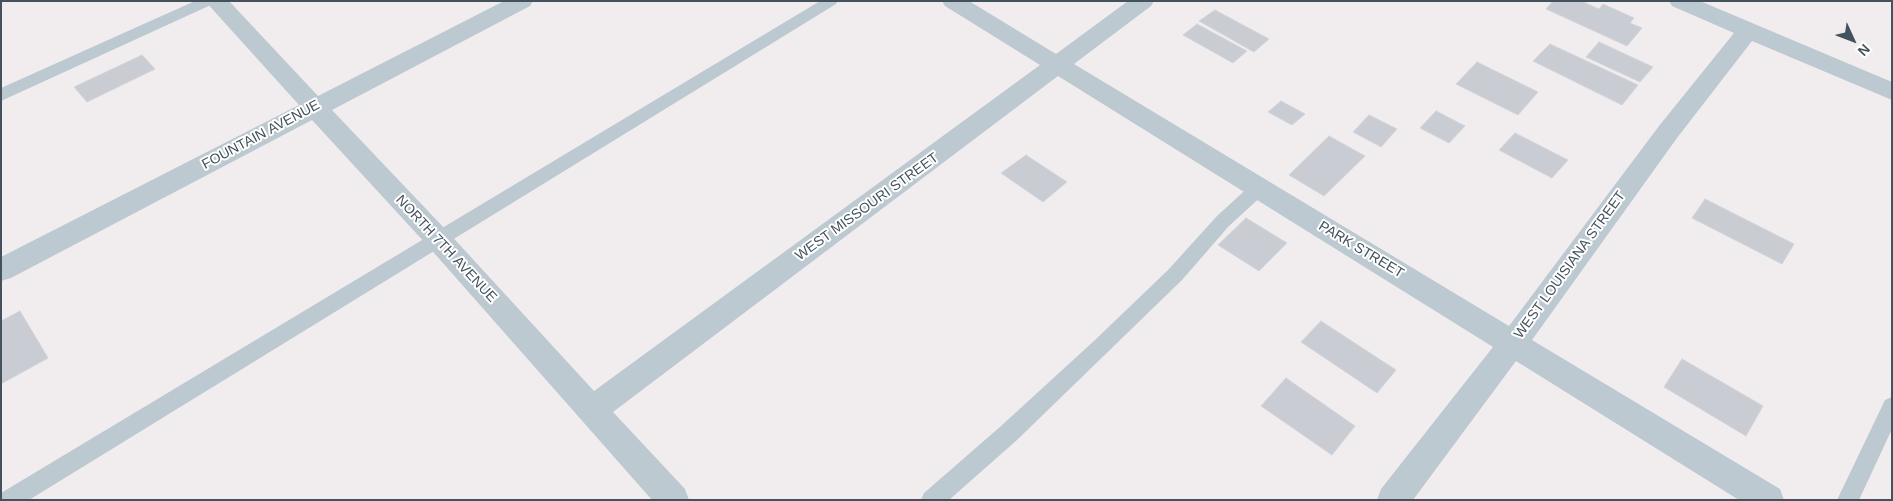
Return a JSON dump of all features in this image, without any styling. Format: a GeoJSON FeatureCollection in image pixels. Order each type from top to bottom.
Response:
{"type":"FeatureCollection","features":[{"type":"Feature","properties":{"kind":"street","name":"NORTH 7TH AVENUE"},"geometry":{"type":"LineString","coordinates":[[216,1],[437,238],[673,500]]}},
{"type":"Feature","properties":{"kind":"street","name":"FOUNTAIN AVENUE"},"geometry":{"type":"LineString","coordinates":[[1,270],[522,1]]}},
{"type":"Feature","properties":{"kind":"street","name":"PARK STREET"},"geometry":{"type":"LineString","coordinates":[[953,1],[1768,500]]}},
{"type":"Feature","properties":{"kind":"street","name":"WEST MISSOURI STREET"},"geometry":{"type":"LineString","coordinates":[[591,411],[1143,1]]}},
{"type":"Feature","properties":{"kind":"street"},"geometry":{"type":"LineString","coordinates":[[1695,4],[1747,31],[1892,92]]}},
{"type":"Feature","properties":{"kind":"street","name":"WEST LOUISIANA STREET"},"geometry":{"type":"LineString","coordinates":[[1393,500],[1513,343],[1668,132],[1747,31]]}},
{"type":"Feature","properties":{"kind":"lane"},"geometry":{"type":"LineString","coordinates":[[1,95],[208,1]]}},
{"type":"Feature","properties":{"kind":"lane"},"geometry":{"type":"LineString","coordinates":[[9,500],[437,238],[831,1]]}},
{"type":"Feature","properties":{"kind":"lane"},"geometry":{"type":"LineString","coordinates":[[932,500],[1009,433],[1102,346],[1175,275],[1223,221],[1259,188]]}},
{"type":"Feature","properties":{"kind":"lane"},"geometry":{"type":"LineString","coordinates":[[1848,500],[1892,406]]}},
{"type":"Feature","properties":{"kind":"building"},"geometry":{"type":"Polygon","coordinates":[[[1553,1],[1581,1],[1599,9],[1603,4],[1634,18],[1630,23],[1642,28],[1627,46],[1546,9],[1553,1]]]}},
{"type":"Feature","properties":{"kind":"building"},"geometry":{"type":"Polygon","coordinates":[[[1215,10],[1269,39],[1254,52],[1199,21],[1215,10]]]}},
{"type":"Feature","properties":{"kind":"building"},"geometry":{"type":"Polygon","coordinates":[[[1197,24],[1247,51],[1233,63],[1183,35],[1197,24]]]}},
{"type":"Feature","properties":{"kind":"building"},"geometry":{"type":"Polygon","coordinates":[[[1599,42],[1653,67],[1640,82],[1586,57],[1599,42]]]}},
{"type":"Feature","properties":{"kind":"building"},"geometry":{"type":"Polygon","coordinates":[[[1550,44],[1638,85],[1622,105],[1533,61],[1550,44]]]}},
{"type":"Feature","properties":{"kind":"building"},"geometry":{"type":"Polygon","coordinates":[[[142,55],[155,69],[87,102],[74,87],[142,55]]]}},
{"type":"Feature","properties":{"kind":"building"},"geometry":{"type":"Polygon","coordinates":[[[1477,62],[1538,92],[1518,115],[1456,84],[1477,62]]]}},
{"type":"Feature","properties":{"kind":"building"},"geometry":{"type":"Polygon","coordinates":[[[1281,101],[1305,114],[1292,125],[1268,112],[1281,101]]]}},
{"type":"Feature","properties":{"kind":"building"},"geometry":{"type":"Polygon","coordinates":[[[1436,111],[1465,126],[1449,143],[1420,128],[1436,111]]]}},
{"type":"Feature","properties":{"kind":"building"},"geometry":{"type":"Polygon","coordinates":[[[1369,115],[1397,129],[1381,147],[1353,132],[1369,115]]]}},
{"type":"Feature","properties":{"kind":"building"},"geometry":{"type":"Polygon","coordinates":[[[1515,133],[1568,160],[1552,178],[1499,150],[1515,133]]]}},
{"type":"Feature","properties":{"kind":"building"},"geometry":{"type":"Polygon","coordinates":[[[1329,136],[1365,156],[1324,196],[1289,175],[1329,136]]]}},
{"type":"Feature","properties":{"kind":"building"},"geometry":{"type":"Polygon","coordinates":[[[1026,155],[1067,182],[1043,202],[1001,173],[1026,155]]]}},
{"type":"Feature","properties":{"kind":"building"},"geometry":{"type":"Polygon","coordinates":[[[1705,199],[1794,244],[1782,264],[1692,218],[1705,199]]]}},
{"type":"Feature","properties":{"kind":"building"},"geometry":{"type":"Polygon","coordinates":[[[1246,218],[1287,243],[1259,271],[1218,245],[1246,218]]]}},
{"type":"Feature","properties":{"kind":"building"},"geometry":{"type":"Polygon","coordinates":[[[20,311],[48,358],[1,384],[1,321],[20,311]]]}},
{"type":"Feature","properties":{"kind":"building"},"geometry":{"type":"Polygon","coordinates":[[[1321,321],[1396,370],[1377,393],[1301,342],[1321,321]]]}},
{"type":"Feature","properties":{"kind":"building"},"geometry":{"type":"Polygon","coordinates":[[[1682,359],[1763,406],[1746,436],[1664,387],[1682,359]]]}},
{"type":"Feature","properties":{"kind":"building"},"geometry":{"type":"Polygon","coordinates":[[[1286,378],[1355,426],[1332,455],[1261,406],[1286,378]]]}}]}
